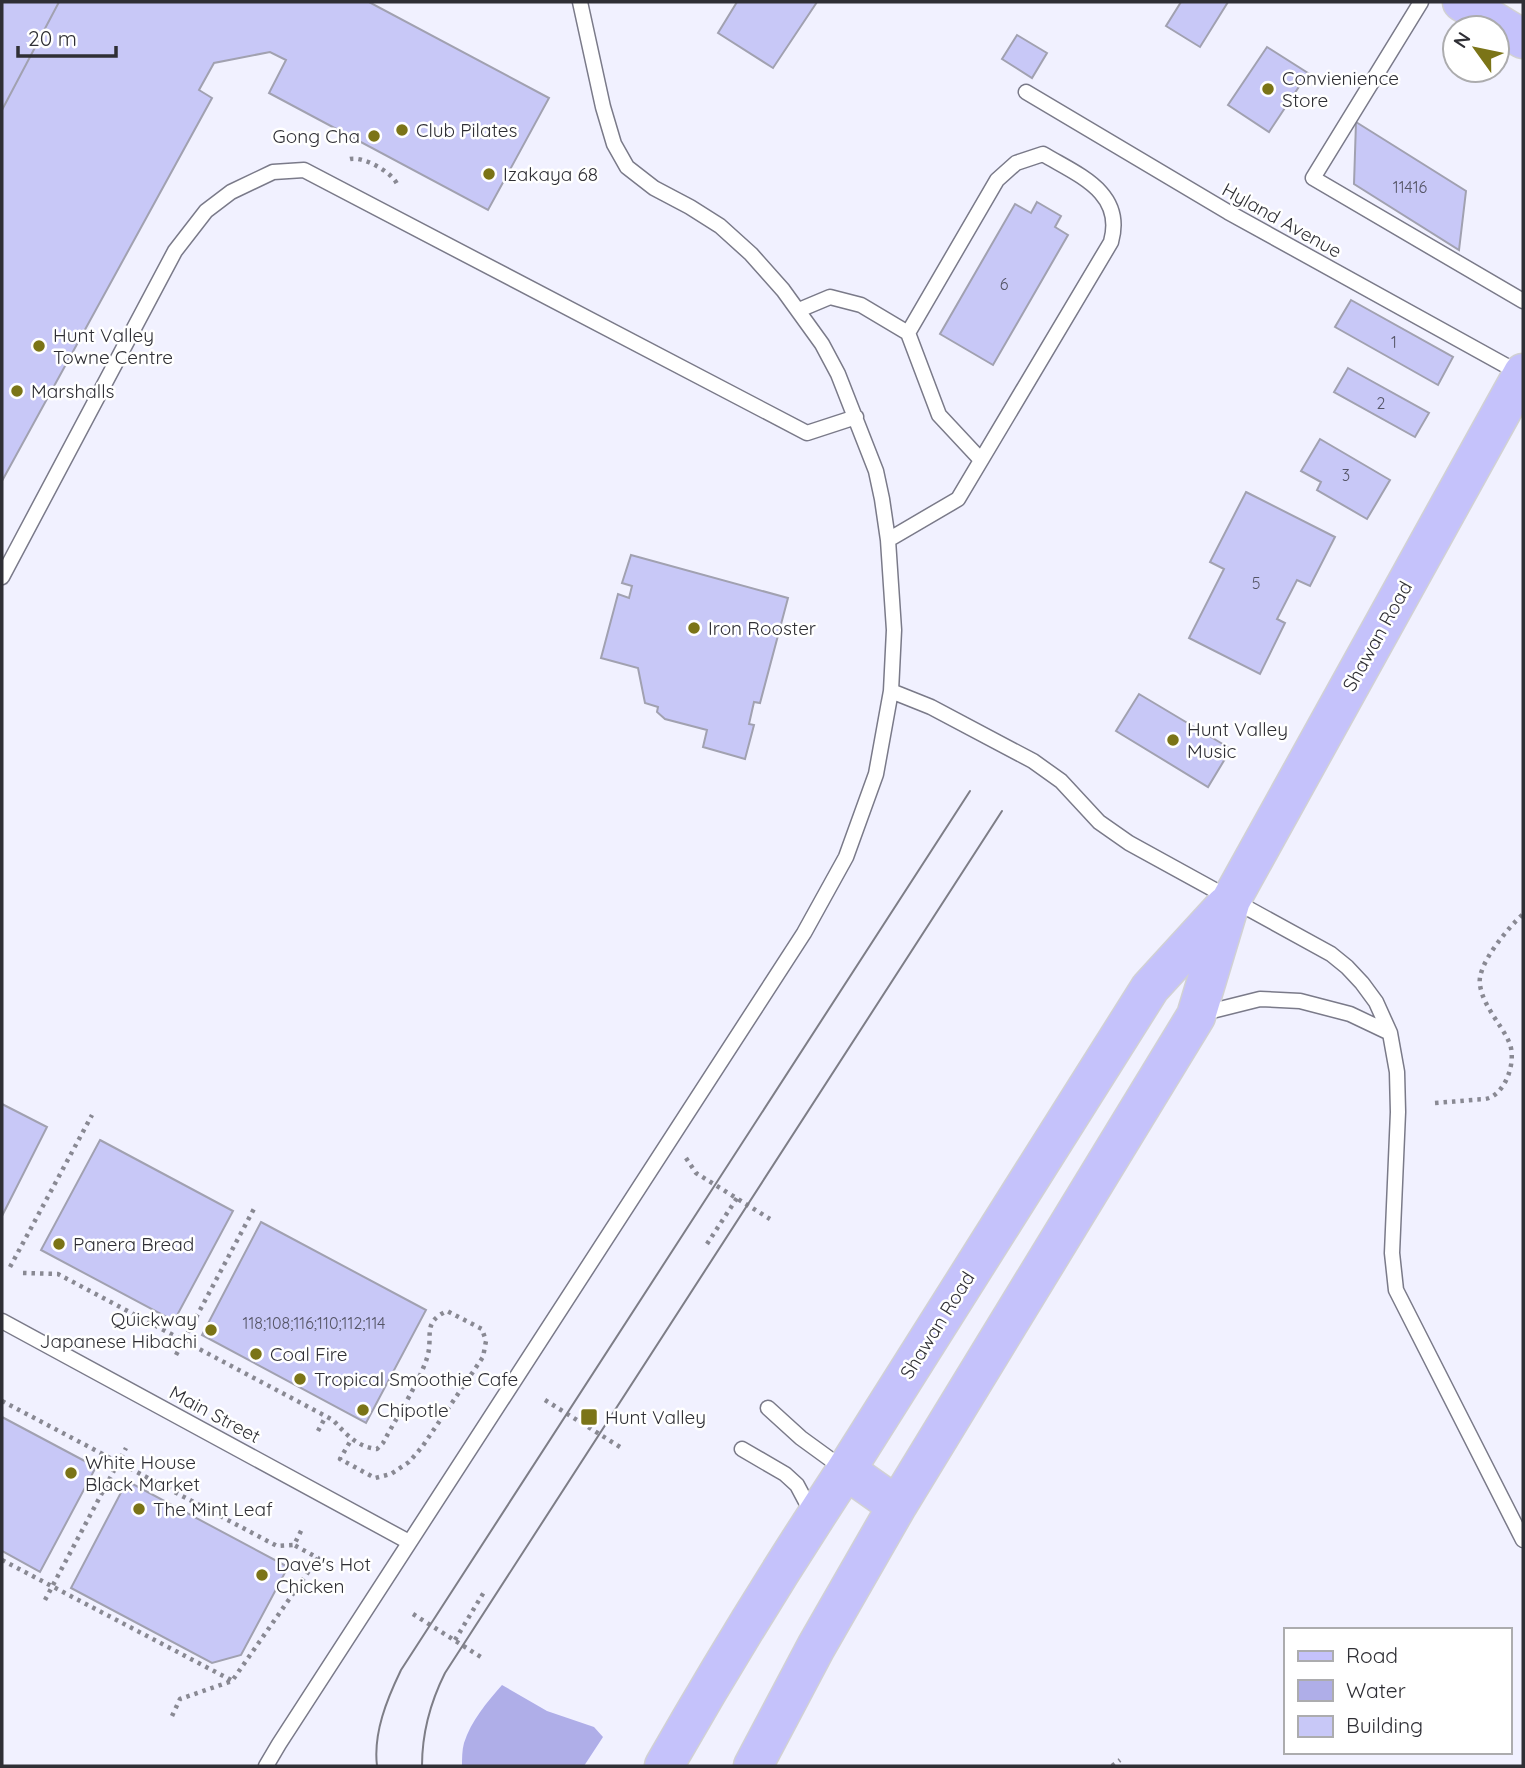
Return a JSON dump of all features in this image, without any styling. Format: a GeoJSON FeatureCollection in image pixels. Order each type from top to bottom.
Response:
{"type":"FeatureCollection","features":[{"type":"Feature","properties":{"kind":"main road"},"geometry":{"type":"LineString","coordinates":[[1462,2],[1523,39]]}},
{"type":"Feature","properties":{"kind":"main road","name":"Shawan Road"},"geometry":{"type":"LineString","coordinates":[[753,1766],[816,1647],[897,1506],[1196,1016],[1231,900],[1523,374]]}},
{"type":"Feature","properties":{"kind":"main road","name":"Shawan Road"},"geometry":{"type":"LineString","coordinates":[[664,1766],[814,1518],[1150,988],[1231,900]]}},
{"type":"Feature","properties":{"kind":"main road"},"geometry":{"type":"LineString","coordinates":[[846,1470],[897,1506]]}},
{"type":"Feature","properties":{"kind":"lane"},"geometry":{"type":"LineString","coordinates":[[266,1766],[804,933],[846,857],[876,774],[891,691],[894,630],[888,540],[882,499],[876,471],[838,374],[800,310],[751,254],[720,226],[654,188],[627,167],[614,144],[603,107],[580,2]]}},
{"type":"Feature","properties":{"kind":"lane"},"geometry":{"type":"LineString","coordinates":[[1421,2],[1313,178],[1523,301]]}},
{"type":"Feature","properties":{"kind":"lane","name":"Hyland Avenue"},"geometry":{"type":"LineString","coordinates":[[1026,92],[1228,212],[1523,374]]}},
{"type":"Feature","properties":{"kind":"lane"},"geometry":{"type":"LineString","coordinates":[[888,540],[958,499],[1111,242],[1115,228],[1114,216],[1108,202],[1093,184],[1042,155],[1016,163],[997,180],[908,333]]}},
{"type":"Feature","properties":{"kind":"lane"},"geometry":{"type":"LineString","coordinates":[[2,576],[175,251],[206,211],[231,192],[272,172],[304,170],[807,433],[856,416]]}},
{"type":"Feature","properties":{"kind":"lane"},"geometry":{"type":"LineString","coordinates":[[800,310],[830,297],[861,305],[908,333],[939,415],[981,460]]}},
{"type":"Feature","properties":{"kind":"lane"},"geometry":{"type":"LineString","coordinates":[[891,691],[931,707],[1034,761],[1060,781],[1099,822],[1129,843],[1331,954],[1347,967],[1376,1003],[1390,1033],[1396,1072],[1398,1112],[1392,1253],[1396,1290],[1523,1540]]}},
{"type":"Feature","properties":{"kind":"lane"},"geometry":{"type":"LineString","coordinates":[[1196,1016],[1260,999],[1300,1001],[1350,1014],[1390,1033]]}},
{"type":"Feature","properties":{"kind":"lane","name":"Main Street"},"geometry":{"type":"LineString","coordinates":[[2,1321],[410,1542]]}},
{"type":"Feature","properties":{"kind":"lane"},"geometry":{"type":"LineString","coordinates":[[768,1408],[801,1438],[846,1470]]}},
{"type":"Feature","properties":{"kind":"lane"},"geometry":{"type":"LineString","coordinates":[[742,1449],[785,1474],[797,1485],[814,1518]]}},
{"type":"Feature","properties":{"kind":"path"},"geometry":{"type":"LineString","coordinates":[[350,159],[358,157],[393,175],[397,184]]}},
{"type":"Feature","properties":{"kind":"path"},"geometry":{"type":"LineString","coordinates":[[1435,1103],[1489,1098],[1502,1088],[1510,1072],[1511,1045],[1479,984],[1482,968],[1492,952],[1523,914]]}},
{"type":"Feature","properties":{"kind":"path"},"geometry":{"type":"LineString","coordinates":[[10,1267],[92,1115]]}},
{"type":"Feature","properties":{"kind":"path"},"geometry":{"type":"LineString","coordinates":[[672,1137],[696,1173],[769,1219]]}},
{"type":"Feature","properties":{"kind":"path"},"geometry":{"type":"LineString","coordinates":[[707,1244],[737,1198]]}},
{"type":"Feature","properties":{"kind":"path"},"geometry":{"type":"LineString","coordinates":[[176,1355],[256,1205]]}},
{"type":"Feature","properties":{"kind":"path"},"geometry":{"type":"LineString","coordinates":[[23,1273],[58,1274],[326,1416],[351,1440],[367,1448],[377,1449],[383,1443],[419,1375],[427,1356],[431,1323],[435,1317],[447,1311],[482,1329],[486,1341],[482,1357],[422,1447],[409,1462],[391,1474],[375,1478],[340,1459],[351,1440]]}},
{"type":"Feature","properties":{"kind":"path"},"geometry":{"type":"LineString","coordinates":[[545,1400],[620,1447]]}},
{"type":"Feature","properties":{"kind":"path"},"geometry":{"type":"LineString","coordinates":[[2,1401],[277,1546],[294,1545],[318,1559],[232,1681],[180,1699],[172,1716]]}},
{"type":"Feature","properties":{"kind":"path"},"geometry":{"type":"LineString","coordinates":[[318,1431],[326,1416]]}},
{"type":"Feature","properties":{"kind":"path"},"geometry":{"type":"LineString","coordinates":[[45,1601],[126,1448]]}},
{"type":"Feature","properties":{"kind":"path"},"geometry":{"type":"LineString","coordinates":[[294,1545],[303,1527]]}},
{"type":"Feature","properties":{"kind":"path"},"geometry":{"type":"LineString","coordinates":[[2,1560],[232,1681]]}},
{"type":"Feature","properties":{"kind":"path"},"geometry":{"type":"LineString","coordinates":[[454,1640],[484,1592]]}},
{"type":"Feature","properties":{"kind":"path"},"geometry":{"type":"LineString","coordinates":[[413,1614],[484,1659]]}},
{"type":"Feature","properties":{"kind":"path"},"geometry":{"type":"LineString","coordinates":[[1112,1766],[1120,1760]]}},
{"type":"Feature","properties":{"kind":"water"},"geometry":{"type":"Polygon","coordinates":[[[502,1685],[547,1711],[594,1727],[603,1737],[584,1766],[462,1766],[463,1746],[467,1735],[485,1705],[502,1685]]]}},
{"type":"Feature","properties":{"kind":"building","name":"Hunt Valley Towne Centre"},"geometry":{"type":"Polygon","coordinates":[[[2,2],[369,2],[549,98],[488,210],[269,93],[286,60],[270,52],[214,63],[199,90],[212,98],[2,481],[2,2]]]}},
{"type":"Feature","properties":{"kind":"building"},"geometry":{"type":"Polygon","coordinates":[[[2,2],[59,2],[2,110],[2,2]]]}},
{"type":"Feature","properties":{"kind":"building"},"geometry":{"type":"Polygon","coordinates":[[[737,2],[817,2],[773,68],[718,33],[737,2]]]}},
{"type":"Feature","properties":{"kind":"building"},"geometry":{"type":"Polygon","coordinates":[[[1181,2],[1228,2],[1200,47],[1166,26],[1181,2]]]}},
{"type":"Feature","properties":{"kind":"building"},"geometry":{"type":"Polygon","coordinates":[[[1017,35],[1047,53],[1032,78],[1002,59],[1017,35]]]}},
{"type":"Feature","properties":{"kind":"building","name":"Convienience Store"},"geometry":{"type":"Polygon","coordinates":[[[1267,47],[1308,73],[1269,132],[1228,105],[1267,47]]]}},
{"type":"Feature","properties":{"kind":"building"},"geometry":{"type":"Polygon","coordinates":[[[1356,122],[1466,191],[1459,250],[1354,184],[1356,122]]]}},
{"type":"Feature","properties":{"kind":"building"},"geometry":{"type":"Polygon","coordinates":[[[1037,202],[1061,216],[1055,227],[1068,235],[993,365],[940,334],[1015,204],[1031,213],[1037,202]]]}},
{"type":"Feature","properties":{"kind":"building"},"geometry":{"type":"Polygon","coordinates":[[[1351,300],[1453,357],[1438,385],[1335,327],[1351,300]]]}},
{"type":"Feature","properties":{"kind":"building"},"geometry":{"type":"Polygon","coordinates":[[[1348,368],[1429,413],[1415,437],[1334,392],[1348,368]]]}},
{"type":"Feature","properties":{"kind":"building"},"geometry":{"type":"Polygon","coordinates":[[[1320,439],[1390,480],[1367,519],[1317,490],[1321,482],[1301,471],[1320,439]]]}},
{"type":"Feature","properties":{"kind":"building"},"geometry":{"type":"Polygon","coordinates":[[[1246,492],[1335,537],[1310,586],[1297,580],[1277,619],[1285,623],[1260,674],[1189,638],[1224,569],[1210,562],[1246,492]]]}},
{"type":"Feature","properties":{"kind":"building","name":"Iron Rooster"},"geometry":{"type":"Polygon","coordinates":[[[631,555],[788,598],[760,703],[754,702],[749,724],[754,725],[745,759],[703,747],[707,730],[665,719],[657,712],[658,707],[645,703],[638,668],[601,658],[618,594],[629,598],[632,586],[622,583],[631,555]]]}},
{"type":"Feature","properties":{"kind":"building","name":"Hunt Valley Music"},"geometry":{"type":"Polygon","coordinates":[[[1139,694],[1231,749],[1208,787],[1116,731],[1139,694]]]}},
{"type":"Feature","properties":{"kind":"building"},"geometry":{"type":"Polygon","coordinates":[[[2,1104],[47,1127],[2,1216],[2,1104]]]}},
{"type":"Feature","properties":{"kind":"building"},"geometry":{"type":"Polygon","coordinates":[[[100,1140],[233,1211],[174,1321],[41,1250],[100,1140]]]}},
{"type":"Feature","properties":{"kind":"building"},"geometry":{"type":"Polygon","coordinates":[[[261,1222],[426,1310],[366,1423],[202,1335],[261,1222]]]}},
{"type":"Feature","properties":{"kind":"building"},"geometry":{"type":"Polygon","coordinates":[[[2,1417],[96,1467],[40,1572],[2,1551],[2,1417]]]}},
{"type":"Feature","properties":{"kind":"building"},"geometry":{"type":"Polygon","coordinates":[[[127,1481],[288,1567],[241,1655],[212,1663],[71,1588],[127,1481]]]}},
{"type":"Feature","properties":{"kind":"tram line"},"geometry":{"type":"LineString","coordinates":[[377,1766],[379,1729],[386,1704],[401,1670],[970,791]]}},
{"type":"Feature","properties":{"kind":"tram line"},"geometry":{"type":"LineString","coordinates":[[422,1766],[423,1741],[428,1718],[445,1673],[1002,811]]}},
{"type":"Feature","properties":{"kind":"place","name":"Convienience Store"},"geometry":{"type":"Point","coordinates":[1268,89]}},
{"type":"Feature","properties":{"kind":"place","name":"Club Pilates"},"geometry":{"type":"Point","coordinates":[402,130]}},
{"type":"Feature","properties":{"kind":"place","name":"Gong Cha"},"geometry":{"type":"Point","coordinates":[374,136]}},
{"type":"Feature","properties":{"kind":"place","name":"Izakaya 68"},"geometry":{"type":"Point","coordinates":[489,174]}},
{"type":"Feature","properties":{"kind":"place","name":"Hunt Valley Towne Centre"},"geometry":{"type":"Point","coordinates":[39,346]}},
{"type":"Feature","properties":{"kind":"place","name":"Marshalls"},"geometry":{"type":"Point","coordinates":[17,391]}},
{"type":"Feature","properties":{"kind":"place","name":"Iron Rooster"},"geometry":{"type":"Point","coordinates":[694,628]}},
{"type":"Feature","properties":{"kind":"place","name":"Hunt Valley Music"},"geometry":{"type":"Point","coordinates":[1173,740]}},
{"type":"Feature","properties":{"kind":"place","name":"Panera Bread"},"geometry":{"type":"Point","coordinates":[59,1244]}},
{"type":"Feature","properties":{"kind":"place","name":"Quickway Japanese Hibachi"},"geometry":{"type":"Point","coordinates":[211,1330]}},
{"type":"Feature","properties":{"kind":"place","name":"Coal Fire"},"geometry":{"type":"Point","coordinates":[256,1354]}},
{"type":"Feature","properties":{"kind":"place","name":"Tropical Smoothie Cafe"},"geometry":{"type":"Point","coordinates":[300,1379]}},
{"type":"Feature","properties":{"kind":"place","name":"Chipotle"},"geometry":{"type":"Point","coordinates":[363,1410]}},
{"type":"Feature","properties":{"kind":"place","name":"Hunt Valley"},"geometry":{"type":"Point","coordinates":[589,1417]}},
{"type":"Feature","properties":{"kind":"place","name":"White House Black Market"},"geometry":{"type":"Point","coordinates":[71,1473]}},
{"type":"Feature","properties":{"kind":"place","name":"The Mint Leaf"},"geometry":{"type":"Point","coordinates":[139,1509]}},
{"type":"Feature","properties":{"kind":"place","name":"Dave's Hot Chicken"},"geometry":{"type":"Point","coordinates":[262,1575]}}]}
